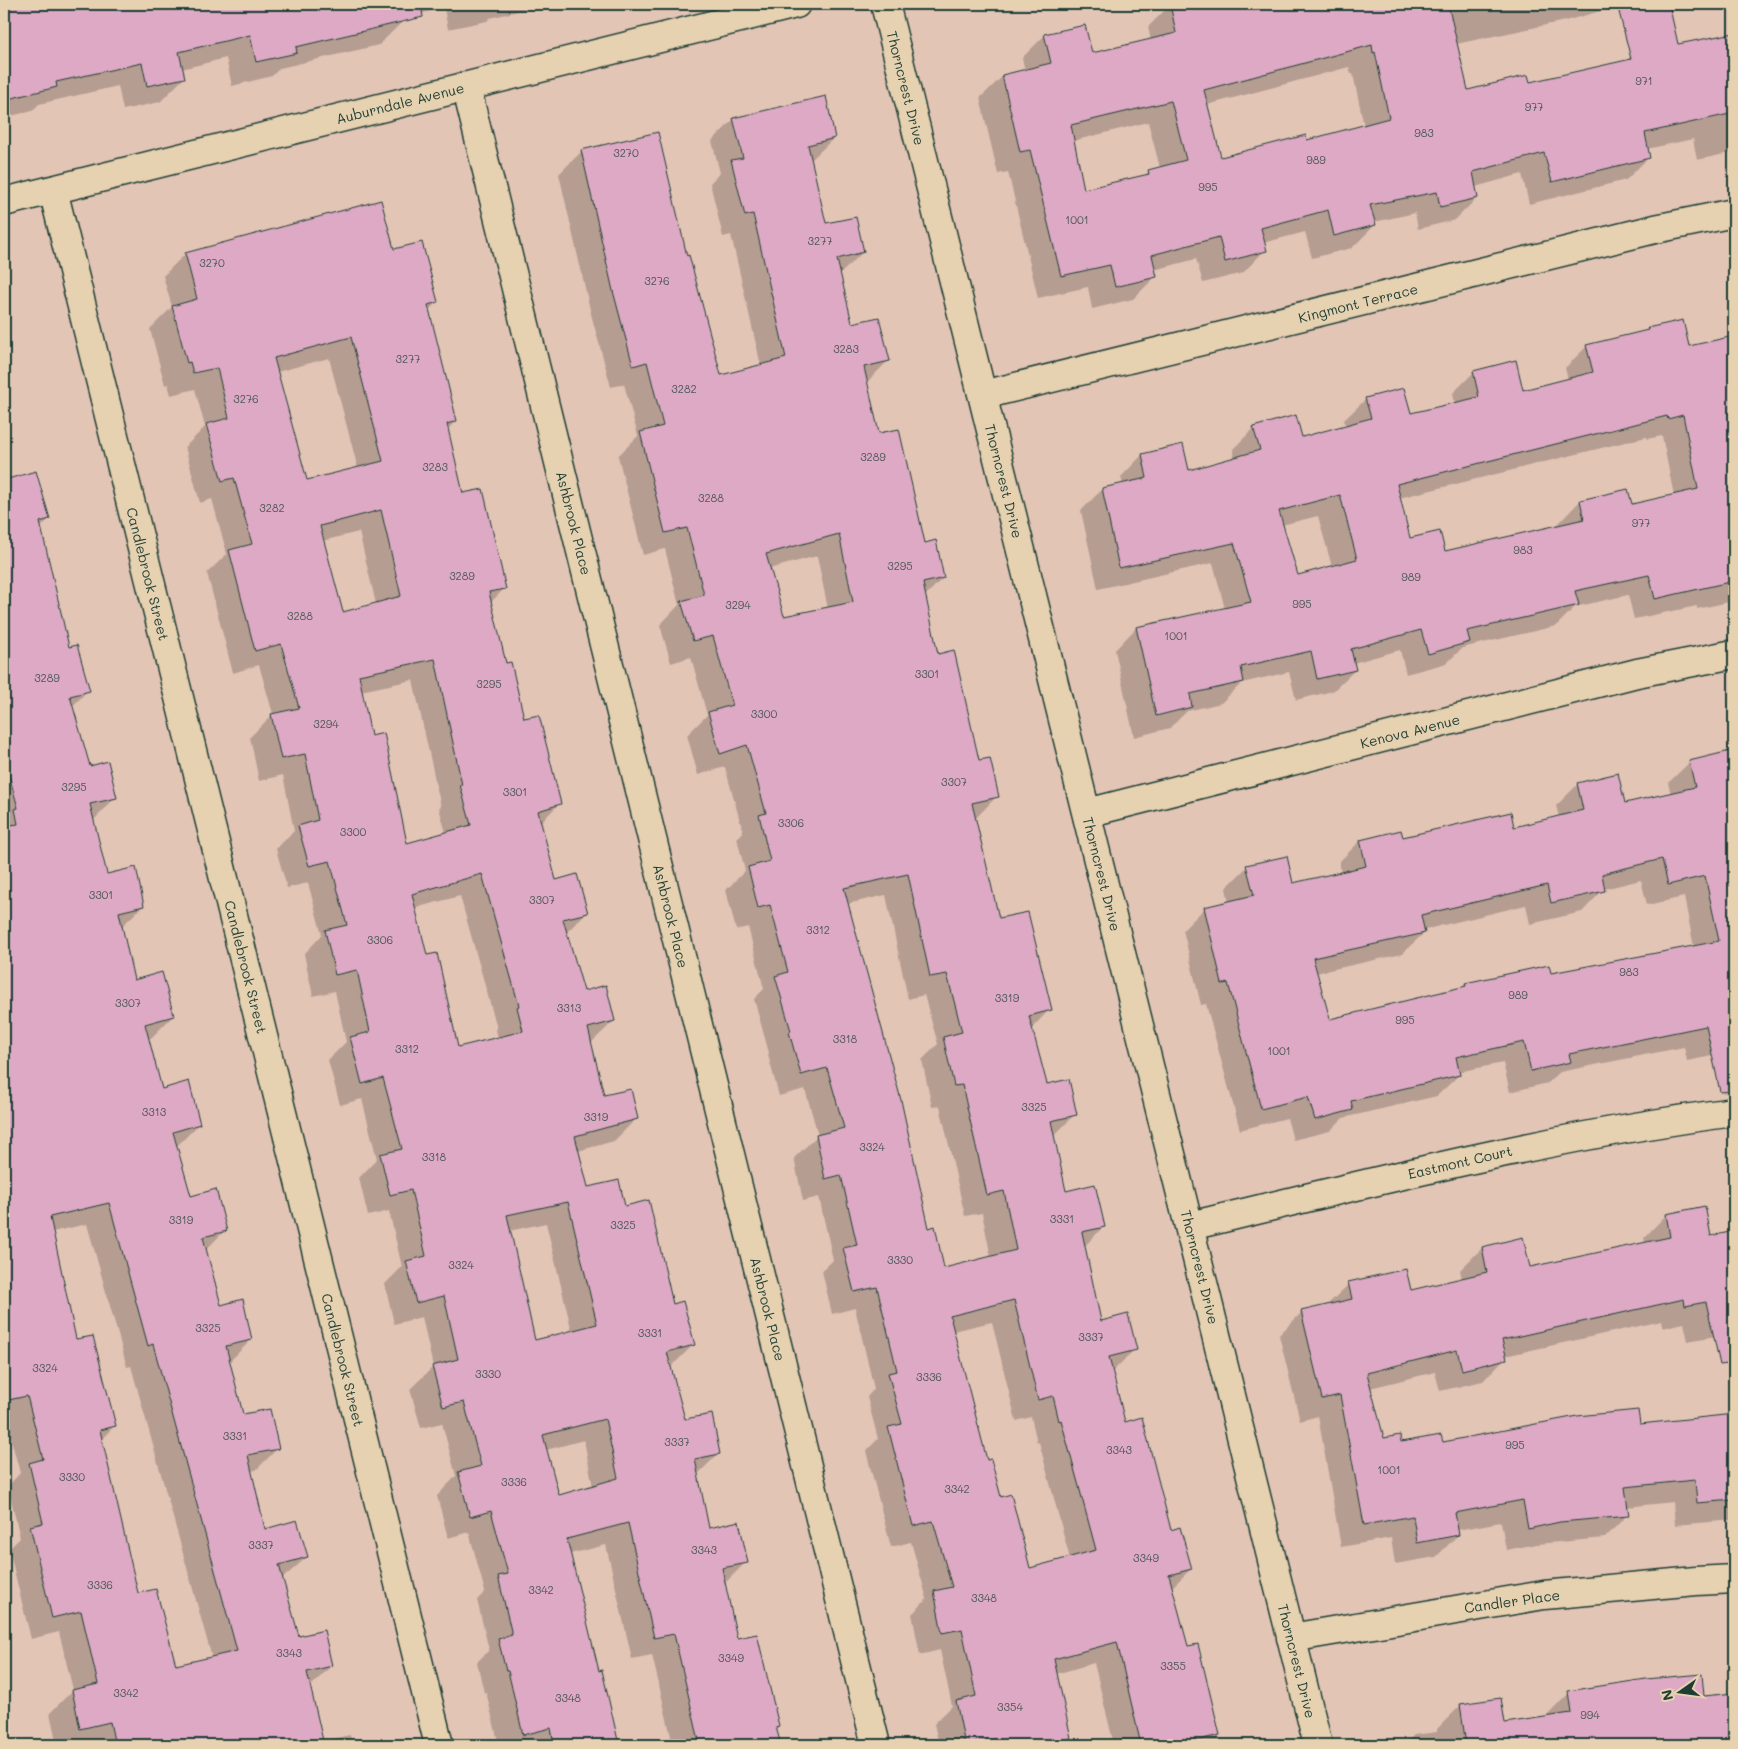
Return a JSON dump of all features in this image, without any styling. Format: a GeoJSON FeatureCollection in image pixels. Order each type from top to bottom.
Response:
{"type":"FeatureCollection","features":[{"type":"Feature","properties":{"kind":"street","name":"Auburndale Avenue"},"geometry":{"type":"LineString","coordinates":[[4,202],[796,4]]}},
{"type":"Feature","properties":{"kind":"street","name":"Thorncrest Drive"},"geometry":{"type":"LineString","coordinates":[[885,4],[1318,1745]]}},
{"type":"Feature","properties":{"kind":"street","name":"Ashbrook Place"},"geometry":{"type":"LineString","coordinates":[[466,86],[876,1745]]}},
{"type":"Feature","properties":{"kind":"street","name":"Candlebrook Street"},"geometry":{"type":"LineString","coordinates":[[53,190],[439,1745]]}},
{"type":"Feature","properties":{"kind":"street","name":"Kingmont Terrace"},"geometry":{"type":"LineString","coordinates":[[983,395],[1655,229],[1734,213]]}},
{"type":"Feature","properties":{"kind":"street","name":"Kenova Avenue"},"geometry":{"type":"LineString","coordinates":[[1086,813],[1637,673],[1734,654]]}},
{"type":"Feature","properties":{"kind":"street","name":"Eastmont Court"},"geometry":{"type":"LineString","coordinates":[[1190,1226],[1414,1172],[1552,1142],[1734,1112]]}},
{"type":"Feature","properties":{"kind":"street","name":"Candler Place"},"geometry":{"type":"LineString","coordinates":[[1291,1638],[1544,1595],[1734,1579]]}},
{"type":"Feature","properties":{"kind":"building"},"geometry":{"type":"Polygon","coordinates":[[[4,4],[421,4],[423,17],[296,47],[297,53],[256,62],[250,35],[179,52],[185,78],[147,86],[142,63],[56,82],[57,87],[4,100],[4,4]]]}},
{"type":"Feature","properties":{"kind":"building"},"geometry":{"type":"Polygon","coordinates":[[[1170,4],[1448,4],[1468,90],[1528,75],[1530,82],[1631,59],[1617,4],[1669,4],[1678,44],[1734,33],[1734,113],[1645,133],[1650,158],[1552,182],[1544,153],[1473,172],[1478,198],[1440,207],[1437,192],[1370,205],[1376,225],[1334,236],[1328,210],[1261,228],[1267,251],[1225,262],[1219,237],[1152,255],[1157,277],[1115,287],[1110,265],[1061,276],[1030,150],[1020,152],[1002,75],[1051,63],[1044,34],[1085,25],[1092,53],[1176,33],[1170,4]],[[1372,45],[1204,90],[1221,157],[1306,135],[1307,140],[1389,118],[1372,45]],[[1171,101],[1071,125],[1084,189],[1149,174],[1148,170],[1186,160],[1171,101]]]}},
{"type":"Feature","properties":{"kind":"building"},"geometry":{"type":"Polygon","coordinates":[[[826,96],[835,138],[808,145],[826,223],[856,217],[864,252],[837,259],[852,323],[879,317],[890,361],[864,367],[879,433],[899,429],[925,543],[936,540],[944,578],[923,583],[938,654],[954,650],[979,760],[990,758],[999,797],[972,803],[999,918],[1028,912],[1052,1010],[1029,1016],[1047,1084],[1069,1079],[1077,1115],[1051,1121],[1066,1191],[1095,1184],[1105,1227],[1082,1232],[1101,1321],[1128,1314],[1137,1350],[1109,1357],[1125,1422],[1142,1417],[1171,1530],[1180,1527],[1192,1569],[1169,1575],[1188,1646],[1198,1644],[1220,1735],[1177,1745],[1141,1745],[1117,1642],[1054,1659],[1071,1738],[1063,1740],[1064,1745],[996,1745],[995,1739],[965,1745],[956,1701],[976,1696],[962,1629],[942,1633],[934,1591],[952,1587],[933,1521],[913,1526],[888,1427],[902,1424],[888,1373],[897,1371],[877,1287],[854,1292],[843,1248],[857,1245],[841,1175],[825,1179],[816,1135],[844,1128],[827,1068],[801,1075],[789,1032],[791,1031],[775,976],[788,972],[770,905],[758,908],[748,867],[770,861],[759,815],[766,813],[747,745],[720,754],[708,712],[732,705],[713,636],[693,641],[681,601],[704,595],[687,528],[665,533],[640,432],[663,426],[647,362],[633,366],[613,291],[581,150],[658,132],[687,256],[689,255],[721,375],[786,358],[753,214],[745,216],[731,160],[743,158],[733,118],[826,96]],[[839,534],[766,554],[784,616],[853,602],[839,534]],[[908,874],[844,888],[901,1100],[929,1228],[935,1226],[944,1268],[1016,1250],[1004,1191],[987,1195],[962,1085],[954,1086],[943,1037],[962,1032],[947,974],[930,977],[908,874]],[[1014,1300],[950,1316],[987,1460],[991,1459],[1001,1497],[1011,1494],[1030,1568],[1096,1550],[1053,1396],[1038,1400],[1014,1300]]]}},
{"type":"Feature","properties":{"kind":"building"},"geometry":{"type":"Polygon","coordinates":[[[381,200],[394,249],[422,242],[438,302],[428,305],[457,421],[447,424],[463,493],[483,489],[506,589],[489,592],[506,663],[511,662],[524,718],[539,715],[561,804],[538,811],[556,880],[577,874],[588,913],[563,919],[584,991],[606,985],[615,1021],[588,1028],[604,1095],[631,1089],[638,1119],[575,1136],[588,1187],[619,1180],[625,1206],[649,1200],[673,1304],[683,1301],[695,1345],[667,1352],[685,1419],[712,1414],[720,1454],[695,1459],[709,1528],[739,1521],[748,1563],[722,1568],[737,1638],[757,1634],[779,1726],[776,1727],[781,1745],[700,1745],[674,1634],[654,1638],[628,1523],[567,1539],[599,1671],[602,1670],[619,1745],[554,1745],[551,1728],[523,1735],[508,1671],[506,1671],[498,1639],[512,1635],[498,1576],[508,1574],[491,1511],[470,1517],[458,1472],[481,1466],[464,1402],[443,1407],[432,1366],[458,1359],[444,1296],[416,1303],[406,1261],[426,1256],[411,1190],[390,1195],[380,1154],[402,1149],[383,1078],[362,1084],[350,1037],[370,1032],[357,970],[335,975],[325,930],[347,925],[330,861],[309,866],[298,826],[318,820],[305,754],[281,759],[271,714],[299,708],[281,644],[255,651],[229,550],[252,544],[234,478],[222,481],[206,424],[229,418],[217,368],[193,373],[190,362],[187,363],[172,306],[197,299],[185,253],[381,200]],[[351,337],[274,358],[307,480],[383,461],[351,337]],[[381,510],[320,526],[343,612],[401,596],[381,510]],[[435,659],[359,675],[371,736],[384,733],[407,843],[471,825],[460,785],[462,785],[435,659]],[[482,874],[412,894],[427,955],[437,953],[458,1047],[523,1031],[517,1007],[519,1006],[482,874]],[[568,1202],[507,1215],[535,1340],[597,1324],[568,1202]],[[605,1419],[543,1435],[559,1495],[618,1478],[605,1419]]]}},
{"type":"Feature","properties":{"kind":"building"},"geometry":{"type":"Polygon","coordinates":[[[1683,320],[1689,346],[1734,336],[1734,581],[1655,599],[1649,575],[1575,591],[1579,605],[1467,631],[1470,642],[1428,654],[1421,630],[1351,649],[1356,670],[1317,679],[1311,651],[1241,667],[1244,682],[1190,694],[1192,707],[1156,716],[1136,627],[1251,602],[1234,543],[1119,568],[1102,488],[1147,478],[1142,454],[1183,444],[1189,470],[1260,450],[1253,427],[1296,415],[1302,437],[1371,418],[1365,398],[1404,388],[1411,413],[1479,397],[1473,371],[1516,360],[1523,390],[1593,372],[1586,345],[1648,330],[1647,328],[1683,320]],[[1683,415],[1668,419],[1667,416],[1397,484],[1410,538],[1440,531],[1445,551],[1584,519],[1580,500],[1628,489],[1632,504],[1698,489],[1683,415]],[[1340,495],[1279,511],[1298,575],[1357,559],[1340,495]]]}},
{"type":"Feature","properties":{"kind":"building"},"geometry":{"type":"Polygon","coordinates":[[[36,471],[50,519],[40,522],[69,647],[77,645],[90,691],[70,696],[90,766],[108,761],[117,798],[90,804],[107,874],[136,867],[144,906],[119,912],[134,980],[162,972],[174,1016],[145,1024],[162,1089],[189,1081],[200,1124],[173,1132],[191,1196],[216,1189],[227,1231],[203,1237],[221,1305],[243,1299],[252,1340],[226,1346],[243,1414],[270,1409],[279,1449],[248,1455],[265,1529],[297,1520],[308,1557],[279,1565],[299,1636],[324,1630],[332,1666],[307,1672],[324,1745],[115,1745],[110,1722],[80,1729],[72,1690],[98,1684],[81,1611],[52,1618],[30,1526],[43,1523],[29,1463],[43,1459],[27,1396],[4,1401],[4,826],[18,824],[15,809],[18,808],[4,757],[4,480],[36,471]],[[109,1203],[50,1217],[76,1339],[93,1336],[116,1426],[100,1430],[138,1593],[156,1589],[176,1665],[237,1651],[153,1344],[148,1346],[109,1203]]]}},
{"type":"Feature","properties":{"kind":"building"},"geometry":{"type":"Polygon","coordinates":[[[1730,751],[1734,770],[1734,1091],[1720,1092],[1706,1026],[1569,1054],[1571,1062],[1531,1071],[1524,1042],[1456,1057],[1460,1075],[1351,1101],[1353,1110],[1315,1120],[1308,1097],[1261,1109],[1228,983],[1222,984],[1204,907],[1254,895],[1246,865],[1287,856],[1293,883],[1366,866],[1360,840],[1401,830],[1403,837],[1511,812],[1514,827],[1583,810],[1577,783],[1618,773],[1625,803],[1695,787],[1689,761],[1730,751]],[[1662,859],[1602,874],[1605,891],[1551,903],[1547,885],[1421,915],[1425,933],[1313,958],[1330,1019],[1466,986],[1465,983],[1549,965],[1551,973],[1719,941],[1705,876],[1668,885],[1662,859]]]}},
{"type":"Feature","properties":{"kind":"building"},"geometry":{"type":"Polygon","coordinates":[[[1705,1206],[1711,1236],[1734,1231],[1734,1363],[1720,1365],[1706,1302],[1685,1306],[1684,1299],[1502,1340],[1507,1359],[1462,1370],[1457,1350],[1367,1373],[1384,1438],[1400,1435],[1401,1442],[1441,1435],[1443,1442],[1577,1416],[1638,1410],[1640,1424],[1734,1414],[1734,1500],[1697,1503],[1695,1480],[1625,1487],[1629,1516],[1560,1522],[1528,1529],[1523,1500],[1455,1513],[1459,1535],[1417,1543],[1413,1516],[1364,1525],[1340,1395],[1322,1399],[1301,1311],[1352,1299],[1348,1282],[1406,1269],[1411,1290],[1487,1272],[1482,1247],[1523,1237],[1530,1267],[1670,1237],[1666,1214],[1705,1206]]]}},
{"type":"Feature","properties":{"kind":"building"},"geometry":{"type":"Polygon","coordinates":[[[1702,1674],[1704,1696],[1734,1693],[1734,1745],[1466,1745],[1460,1704],[1501,1698],[1505,1723],[1571,1713],[1568,1691],[1646,1679],[1702,1674]]]}}]}
